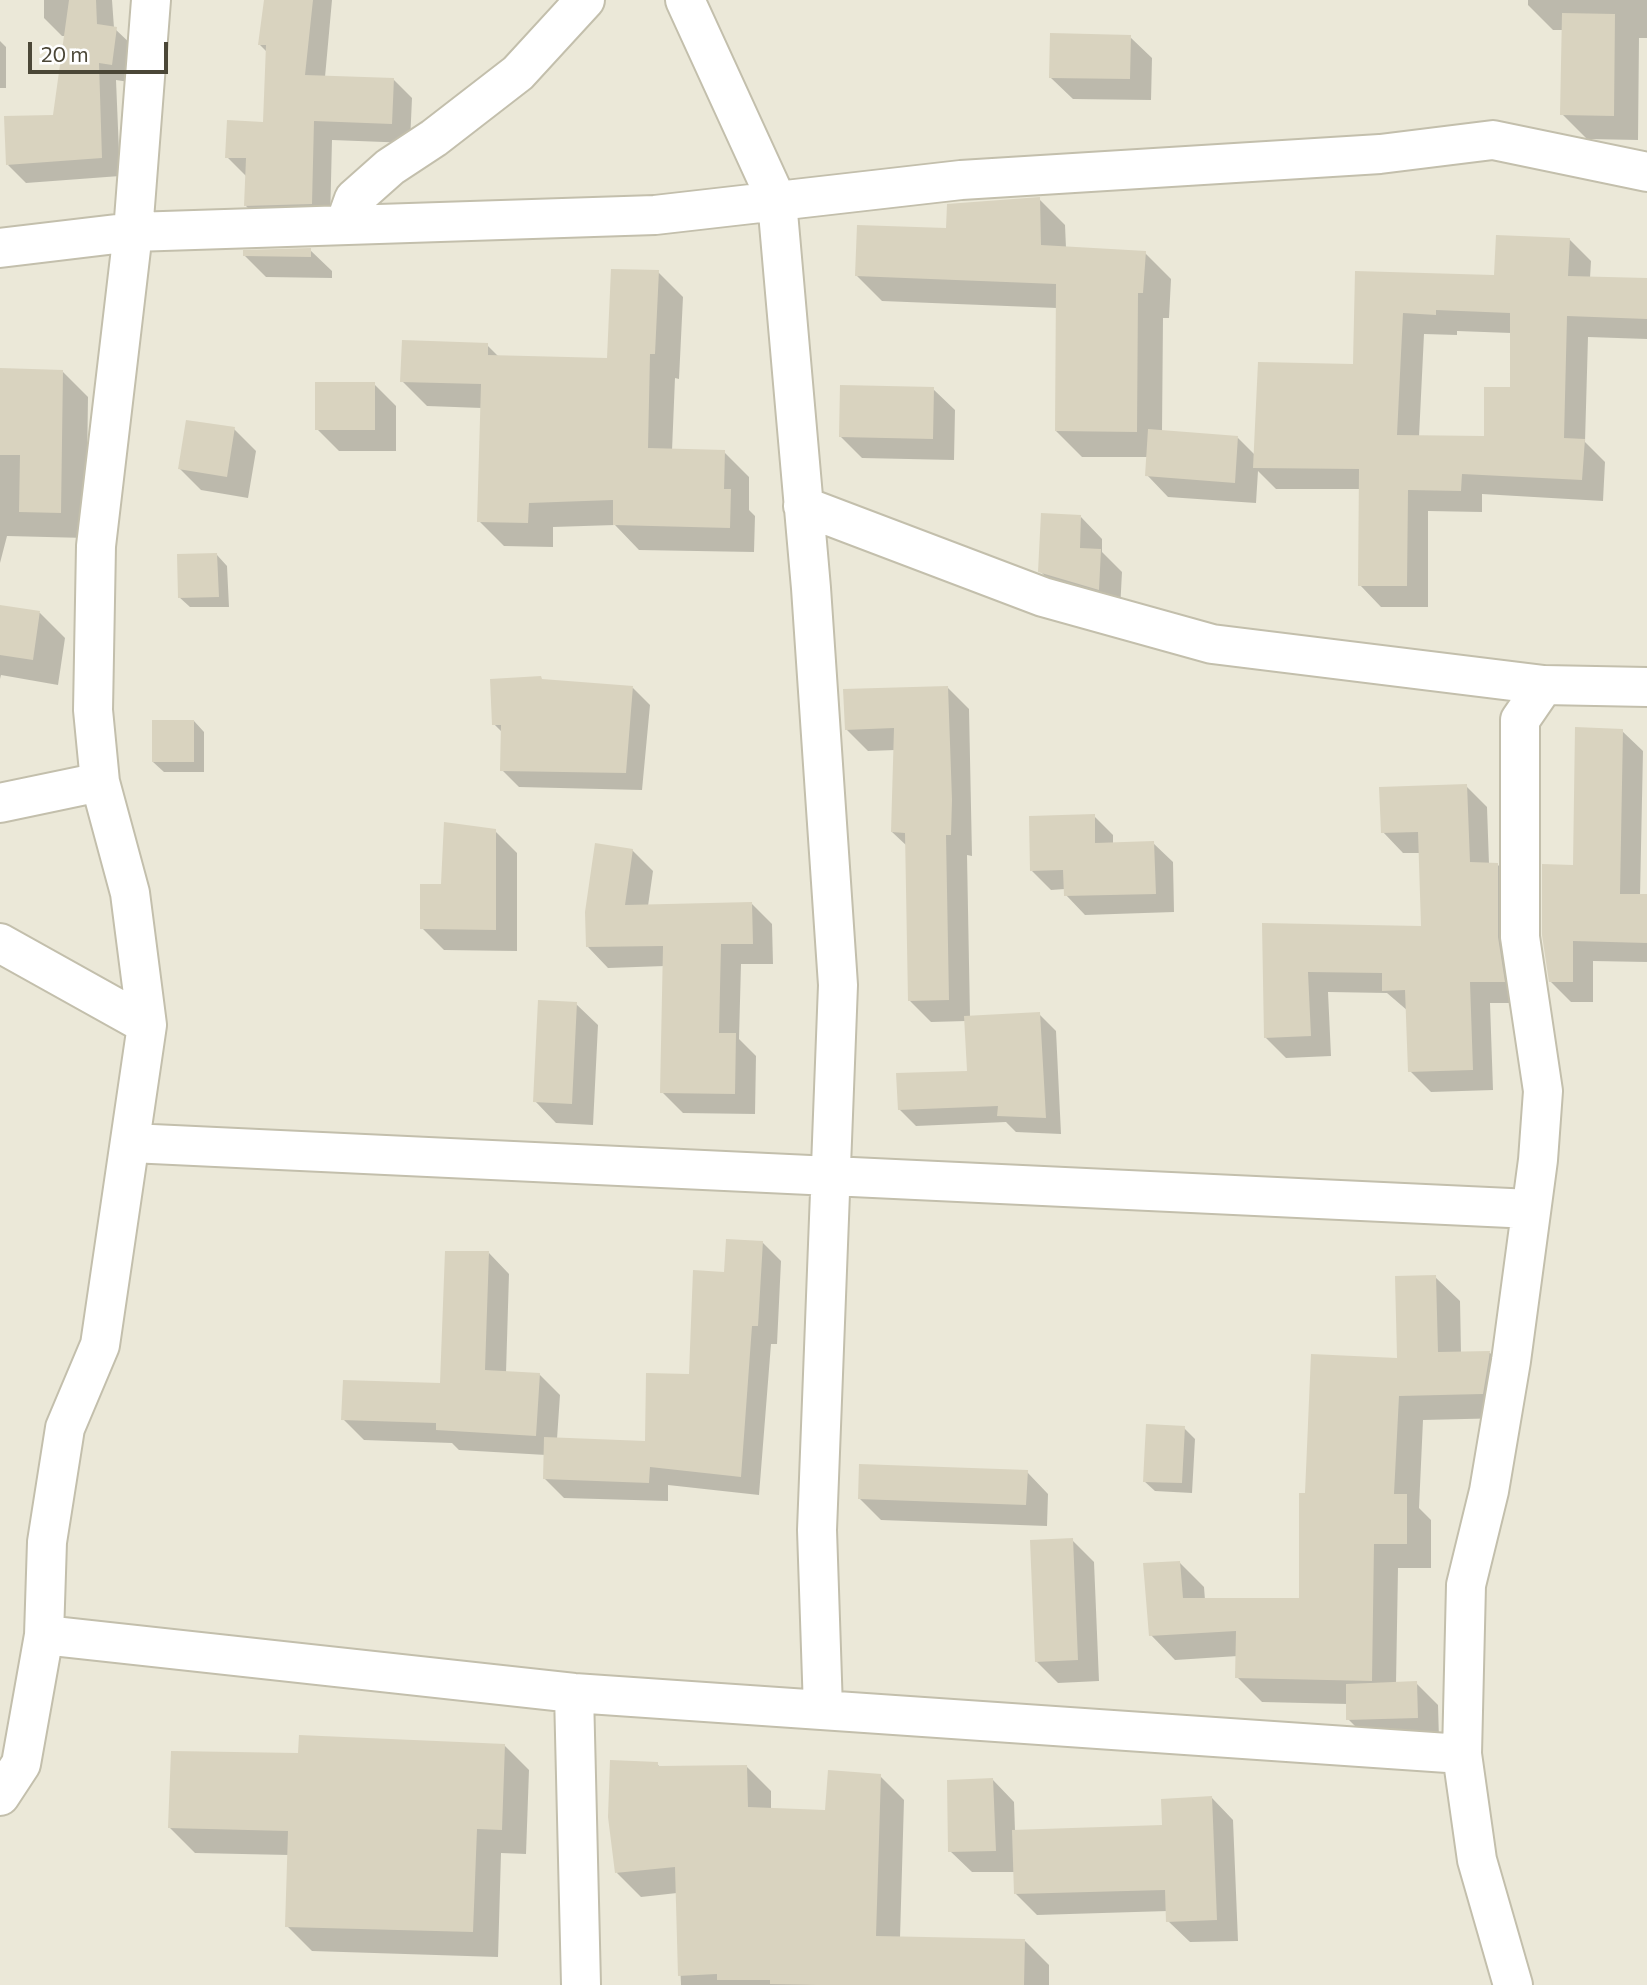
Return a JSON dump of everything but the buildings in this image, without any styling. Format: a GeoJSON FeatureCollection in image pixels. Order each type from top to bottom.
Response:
{"type":"FeatureCollection","features":[{"type":"Feature","properties":{"kind":"street"},"geometry":{"type":"LineString","coordinates":[[0,1796],[20,1764],[44,1635],[47,1542],[65,1428],[100,1345],[147,1025],[130,893],[100,782],[93,710],[96,546],[133,232],[151,0]]}},
{"type":"Feature","properties":{"kind":"street"},"geometry":{"type":"LineString","coordinates":[[345,224],[355,199],[390,167],[434,138],[518,73],[585,0]]}},
{"type":"Feature","properties":{"kind":"street"},"geometry":{"type":"LineString","coordinates":[[685,0],[776,201],[803,506],[838,985],[817,1530],[822,1709]]}},
{"type":"Feature","properties":{"kind":"street"},"geometry":{"type":"LineString","coordinates":[[0,248],[133,232],[655,215],[961,180],[1380,154],[1493,140],[1647,172]]}},
{"type":"Feature","properties":{"kind":"street"},"geometry":{"type":"LineString","coordinates":[[803,506],[1043,597],[1212,643],[1544,685],[1647,687]]}},
{"type":"Feature","properties":{"kind":"street"},"geometry":{"type":"LineString","coordinates":[[1513,1985],[1477,1860],[1462,1754],[1466,1585],[1491,1478],[1511,1361],[1531,1209],[1542,1091],[1520,937],[1520,720],[1544,685]]}},
{"type":"Feature","properties":{"kind":"street"},"geometry":{"type":"LineString","coordinates":[[0,803],[100,782]]}},
{"type":"Feature","properties":{"kind":"street"},"geometry":{"type":"LineString","coordinates":[[0,943],[147,1025]]}},
{"type":"Feature","properties":{"kind":"street"},"geometry":{"type":"LineString","coordinates":[[131,1143],[1531,1209]]}},
{"type":"Feature","properties":{"kind":"street"},"geometry":{"type":"LineString","coordinates":[[44,1635],[574,1693],[1462,1754]]}},
{"type":"Feature","properties":{"kind":"street"},"geometry":{"type":"LineString","coordinates":[[574,1693],[581,1985]]}},
{"type":"Feature","properties":{"kind":"shaded area"},"geometry":{"type":"Polygon","coordinates":[[[0,0],[1647,0],[1647,1985],[0,1985],[0,0]]]}}]}
